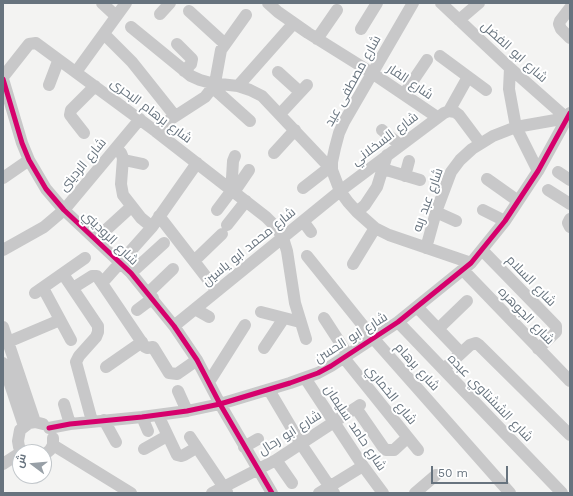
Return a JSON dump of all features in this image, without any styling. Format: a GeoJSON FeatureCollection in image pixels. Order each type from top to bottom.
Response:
{"type":"FeatureCollection","features":[{"type":"Feature","properties":{"kind":"street"},"geometry":{"type":"LineString","coordinates":[[102,3],[116,16]]}},
{"type":"Feature","properties":{"kind":"street"},"geometry":{"type":"LineString","coordinates":[[76,72],[126,3]]}},
{"type":"Feature","properties":{"kind":"street"},"geometry":{"type":"LineString","coordinates":[[160,14],[170,3]]}},
{"type":"Feature","properties":{"kind":"street","name":"شارع الفار"},"geometry":{"type":"LineString","coordinates":[[268,3],[293,24],[372,73],[437,117]]}},
{"type":"Feature","properties":{"kind":"street"},"geometry":{"type":"LineString","coordinates":[[361,29],[377,3]]}},
{"type":"Feature","properties":{"kind":"street","name":"شارع مصطفى عيد"},"geometry":{"type":"LineString","coordinates":[[413,3],[339,133],[331,168],[340,191],[357,212],[375,228],[467,266]]}},
{"type":"Feature","properties":{"kind":"street","name":"شارع ابو الفضل"},"geometry":{"type":"LineString","coordinates":[[441,3],[510,68],[569,117]]}},
{"type":"Feature","properties":{"kind":"street"},"geometry":{"type":"LineString","coordinates":[[459,20],[479,3]]}},
{"type":"Feature","properties":{"kind":"street"},"geometry":{"type":"LineString","coordinates":[[570,8],[559,24],[561,29],[570,38]]}},
{"type":"Feature","properties":{"kind":"street"},"geometry":{"type":"LineString","coordinates":[[317,39],[337,10]]}},
{"type":"Feature","properties":{"kind":"street"},"geometry":{"type":"LineString","coordinates":[[189,11],[225,44]]}},
{"type":"Feature","properties":{"kind":"street"},"geometry":{"type":"LineString","coordinates":[[154,130],[205,97],[214,85],[219,57],[225,44],[246,15]]}},
{"type":"Feature","properties":{"kind":"street"},"geometry":{"type":"LineString","coordinates":[[238,86],[293,24]]}},
{"type":"Feature","properties":{"kind":"street"},"geometry":{"type":"LineString","coordinates":[[131,27],[191,76],[214,85],[238,86],[262,96],[331,168],[303,188]]}},
{"type":"Feature","properties":{"kind":"street"},"geometry":{"type":"LineString","coordinates":[[104,34],[119,47],[132,62],[175,116]]}},
{"type":"Feature","properties":{"kind":"street","name":"شارع برهام البحرى"},"geometry":{"type":"LineString","coordinates":[[3,78],[31,43],[36,42],[140,119],[246,201],[276,227],[283,238]]}},
{"type":"Feature","properties":{"kind":"street"},"geometry":{"type":"LineString","coordinates":[[177,44],[192,59],[191,64],[184,71]]}},
{"type":"Feature","properties":{"kind":"street"},"geometry":{"type":"LineString","coordinates":[[440,56],[486,90]]}},
{"type":"Feature","properties":{"kind":"street"},"geometry":{"type":"LineString","coordinates":[[49,85],[59,60]]}},
{"type":"Feature","properties":{"kind":"street"},"geometry":{"type":"LineString","coordinates":[[404,94],[427,60]]}},
{"type":"Feature","properties":{"kind":"street"},"geometry":{"type":"LineString","coordinates":[[510,68],[509,90],[516,127],[538,171]]}},
{"type":"Feature","properties":{"kind":"street"},"geometry":{"type":"LineString","coordinates":[[278,72],[303,89],[280,114]]}},
{"type":"Feature","properties":{"kind":"street"},"geometry":{"type":"LineString","coordinates":[[468,77],[449,111],[455,112],[459,116],[480,143]]}},
{"type":"Feature","properties":{"kind":"street","name":"شارع الروديني"},"geometry":{"type":"LineString","coordinates":[[3,78],[7,108],[29,160],[46,189],[64,210],[131,273],[174,326],[197,360],[244,447],[272,493]]}},
{"type":"Feature","properties":{"kind":"street"},"geometry":{"type":"LineString","coordinates":[[214,85],[250,122]]}},
{"type":"Feature","properties":{"kind":"street"},"geometry":{"type":"LineString","coordinates":[[84,133],[70,115],[71,110],[95,86]]}},
{"type":"Feature","properties":{"kind":"street","name":"شارع السخلاني"},"geometry":{"type":"LineString","coordinates":[[340,191],[400,145],[427,132],[437,117],[449,111]]}},
{"type":"Feature","properties":{"kind":"street","name":"شارع عبد ربه"},"geometry":{"type":"LineString","coordinates":[[426,248],[436,212],[452,172],[460,160],[472,149],[493,136],[516,127],[569,117]]}},
{"type":"Feature","properties":{"kind":"street","name":"شارع ابو الحسن"},"geometry":{"type":"LineString","coordinates":[[49,428],[92,421],[142,417],[187,411],[220,404],[305,378],[318,373],[346,357],[398,322],[467,266],[482,250],[505,221],[538,171],[569,117]]}},
{"type":"Feature","properties":{"kind":"street","name":"شارع الردينى"},"geometry":{"type":"LineString","coordinates":[[3,250],[44,227],[64,210],[140,119]]}},
{"type":"Feature","properties":{"kind":"street"},"geometry":{"type":"LineString","coordinates":[[274,154],[295,130]]}},
{"type":"Feature","properties":{"kind":"street"},"geometry":{"type":"LineString","coordinates":[[382,130],[400,145]]}},
{"type":"Feature","properties":{"kind":"street"},"geometry":{"type":"LineString","coordinates":[[116,148],[121,153],[124,160],[120,184],[123,195],[141,218],[152,227]]}},
{"type":"Feature","properties":{"kind":"street"},"geometry":{"type":"LineString","coordinates":[[357,212],[366,205],[372,197],[388,155]]}},
{"type":"Feature","properties":{"kind":"street"},"geometry":{"type":"LineString","coordinates":[[232,190],[233,162],[235,156]]}},
{"type":"Feature","properties":{"kind":"street"},"geometry":{"type":"LineString","coordinates":[[3,178],[29,160]]}},
{"type":"Feature","properties":{"kind":"street"},"geometry":{"type":"LineString","coordinates":[[124,160],[143,164]]}},
{"type":"Feature","properties":{"kind":"street"},"geometry":{"type":"LineString","coordinates":[[405,176],[409,161]]}},
{"type":"Feature","properties":{"kind":"street"},"geometry":{"type":"LineString","coordinates":[[102,283],[152,227],[197,163]]}},
{"type":"Feature","properties":{"kind":"street"},"geometry":{"type":"LineString","coordinates":[[383,169],[420,180]]}},
{"type":"Feature","properties":{"kind":"street"},"geometry":{"type":"LineString","coordinates":[[217,210],[249,170]]}},
{"type":"Feature","properties":{"kind":"street"},"geometry":{"type":"LineString","coordinates":[[558,172],[570,180]]}},
{"type":"Feature","properties":{"kind":"street"},"geometry":{"type":"LineString","coordinates":[[487,179],[518,201]]}},
{"type":"Feature","properties":{"kind":"street"},"geometry":{"type":"LineString","coordinates":[[548,190],[570,204]]}},
{"type":"Feature","properties":{"kind":"street","name":"شارع محمد ابو ياسين"},"geometry":{"type":"LineString","coordinates":[[174,326],[340,191]]}},
{"type":"Feature","properties":{"kind":"street"},"geometry":{"type":"LineString","coordinates":[[195,260],[224,230],[246,201]]}},
{"type":"Feature","properties":{"kind":"street"},"geometry":{"type":"LineString","coordinates":[[96,239],[131,206]]}},
{"type":"Feature","properties":{"kind":"street"},"geometry":{"type":"LineString","coordinates":[[483,210],[505,221]]}},
{"type":"Feature","properties":{"kind":"street"},"geometry":{"type":"LineString","coordinates":[[436,212],[456,221]]}},
{"type":"Feature","properties":{"kind":"street"},"geometry":{"type":"LineString","coordinates":[[159,216],[195,260],[217,291]]}},
{"type":"Feature","properties":{"kind":"street"},"geometry":{"type":"LineString","coordinates":[[570,219],[568,223],[570,227]]}},
{"type":"Feature","properties":{"kind":"street"},"geometry":{"type":"LineString","coordinates":[[303,221],[311,232]]}},
{"type":"Feature","properties":{"kind":"street"},"geometry":{"type":"LineString","coordinates":[[353,264],[375,228]]}},
{"type":"Feature","properties":{"kind":"street"},"geometry":{"type":"LineString","coordinates":[[283,238],[287,251],[295,303],[306,339]]}},
{"type":"Feature","properties":{"kind":"street"},"geometry":{"type":"LineString","coordinates":[[131,273],[164,243]]}},
{"type":"Feature","properties":{"kind":"street","name":"شارع السلام"},"geometry":{"type":"LineString","coordinates":[[482,250],[556,326],[556,332],[538,349]]}},
{"type":"Feature","properties":{"kind":"street","name":"شارع برهام"},"geometry":{"type":"LineString","coordinates":[[307,256],[373,338],[510,493]]}},
{"type":"Feature","properties":{"kind":"street"},"geometry":{"type":"LineString","coordinates":[[71,340],[60,320],[39,291],[85,258]]}},
{"type":"Feature","properties":{"kind":"street","name":"شارع الجوهره"},"geometry":{"type":"LineString","coordinates":[[467,266],[538,349],[570,381]]}},
{"type":"Feature","properties":{"kind":"street"},"geometry":{"type":"LineString","coordinates":[[137,310],[173,270]]}},
{"type":"Feature","properties":{"kind":"street"},"geometry":{"type":"LineString","coordinates":[[63,274],[98,326],[96,337],[79,356],[76,362],[92,421]]}},
{"type":"Feature","properties":{"kind":"street"},"geometry":{"type":"LineString","coordinates":[[73,288],[92,276],[97,276],[146,348],[153,347],[170,373],[177,374],[197,360]]}},
{"type":"Feature","properties":{"kind":"street"},"geometry":{"type":"LineString","coordinates":[[438,329],[466,301]]}},
{"type":"Feature","properties":{"kind":"street"},"geometry":{"type":"LineString","coordinates":[[417,307],[462,353]]}},
{"type":"Feature","properties":{"kind":"street"},"geometry":{"type":"LineString","coordinates":[[195,309],[209,317]]}},
{"type":"Feature","properties":{"kind":"street"},"geometry":{"type":"LineString","coordinates":[[261,312],[300,322]]}},
{"type":"Feature","properties":{"kind":"street"},"geometry":{"type":"LineString","coordinates":[[264,348],[284,318]]}},
{"type":"Feature","properties":{"kind":"street","name":"شارع الخماري"},"geometry":{"type":"LineString","coordinates":[[324,318],[346,357],[418,450]]}},
{"type":"Feature","properties":{"kind":"street"},"geometry":{"type":"LineString","coordinates":[[8,342],[60,320]]}},
{"type":"Feature","properties":{"kind":"street","name":"شارع الششتاوي عبده"},"geometry":{"type":"LineString","coordinates":[[398,322],[562,493]]}},
{"type":"Feature","properties":{"kind":"street"},"geometry":{"type":"LineString","coordinates":[[209,382],[245,325]]}},
{"type":"Feature","properties":{"kind":"street"},"geometry":{"type":"LineString","coordinates":[[3,327],[30,424]]}},
{"type":"Feature","properties":{"kind":"street"},"geometry":{"type":"LineString","coordinates":[[106,367],[142,342]]}},
{"type":"Feature","properties":{"kind":"street"},"geometry":{"type":"LineString","coordinates":[[444,369],[473,343],[479,345],[570,435]]}},
{"type":"Feature","properties":{"kind":"street"},"geometry":{"type":"LineString","coordinates":[[3,363],[30,424]]}},
{"type":"Feature","properties":{"kind":"street","name":"شارع حامد سليمان"},"geometry":{"type":"LineString","coordinates":[[305,378],[363,466],[383,493]]}},
{"type":"Feature","properties":{"kind":"street"},"geometry":{"type":"LineString","coordinates":[[269,390],[327,491],[363,466]]}},
{"type":"Feature","properties":{"kind":"street"},"geometry":{"type":"LineString","coordinates":[[178,391],[187,411]]}},
{"type":"Feature","properties":{"kind":"street"},"geometry":{"type":"LineString","coordinates":[[64,404],[70,424]]}},
{"type":"Feature","properties":{"kind":"street","name":"شارع ابو رحال"},"geometry":{"type":"LineString","coordinates":[[212,493],[225,490],[257,469],[276,460],[358,407],[383,448],[386,450],[394,450],[408,438]]}},
{"type":"Feature","properties":{"kind":"street"},"geometry":{"type":"LineString","coordinates":[[158,415],[177,455],[184,456],[193,442],[225,490]]}},
{"type":"Feature","properties":{"kind":"street"},"geometry":{"type":"LineString","coordinates":[[142,417],[148,431]]}},
{"type":"Feature","properties":{"kind":"street"},"geometry":{"type":"LineString","coordinates":[[104,420],[116,442]]}},
{"type":"Feature","properties":{"kind":"street"},"geometry":{"type":"LineString","coordinates":[[19,444],[18,436],[30,424],[45,425],[52,433],[53,445],[131,493]]}},
{"type":"Feature","properties":{"kind":"street"},"geometry":{"type":"LineString","coordinates":[[144,449],[167,436]]}},
{"type":"Feature","properties":{"kind":"street"},"geometry":{"type":"LineString","coordinates":[[244,447],[258,439]]}},
{"type":"Feature","properties":{"kind":"street"},"geometry":{"type":"LineString","coordinates":[[3,464],[12,458]]}},
{"type":"Feature","properties":{"kind":"street"},"geometry":{"type":"LineString","coordinates":[[276,460],[292,483]]}},
{"type":"Feature","properties":{"kind":"street"},"geometry":{"type":"LineString","coordinates":[[415,493],[436,475]]}},
{"type":"Feature","properties":{"kind":"cycle path"},"geometry":{"type":"LineString","coordinates":[[3,79],[22,143],[29,160],[46,189],[64,210],[131,273],[174,326],[197,360],[220,404],[272,493]]}},
{"type":"Feature","properties":{"kind":"cycle path"},"geometry":{"type":"LineString","coordinates":[[49,428],[70,424],[187,411],[220,404],[290,383],[318,373],[331,366],[398,322],[471,263],[505,221],[538,171],[570,113]]}}]}
